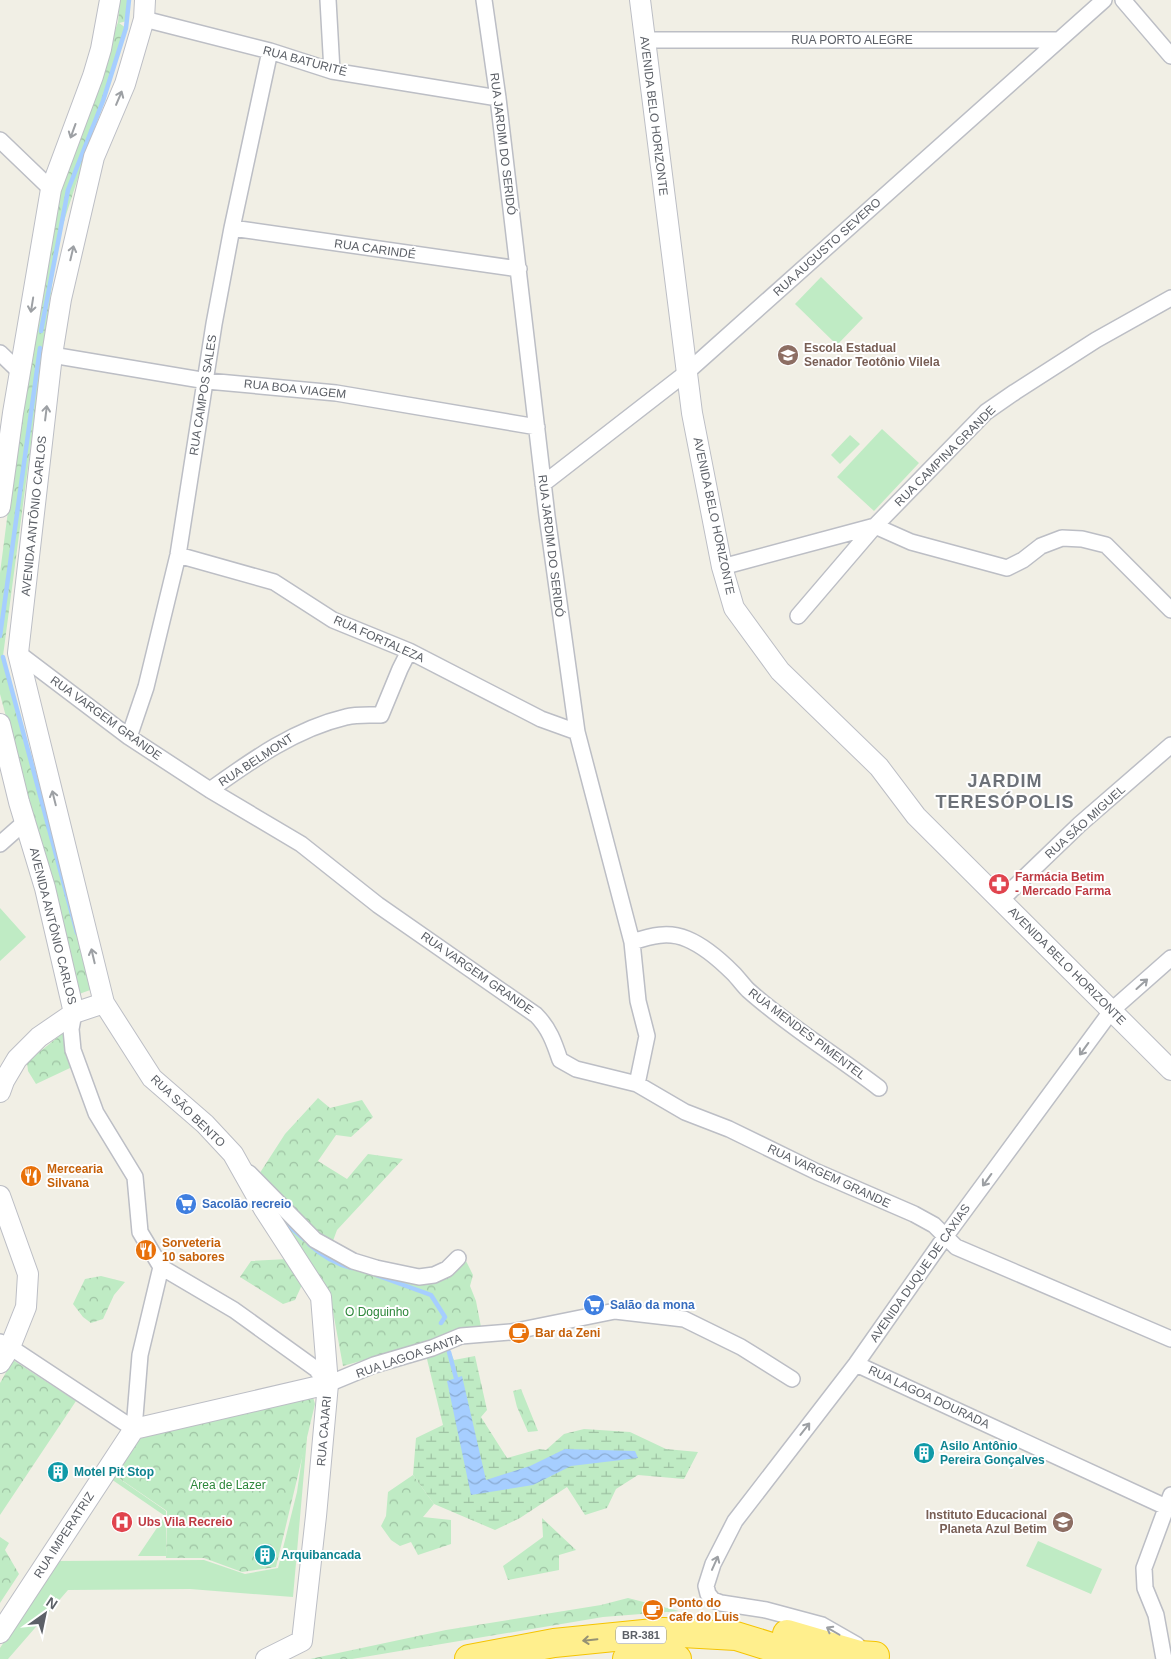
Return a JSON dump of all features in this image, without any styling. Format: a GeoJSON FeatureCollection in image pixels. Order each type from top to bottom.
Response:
{"type":"FeatureCollection","features":[{"type":"Feature","properties":{"kind":"highway"},"geometry":{"type":"LineString","coordinates":[[664,1632],[724,1621],[754,1624],[859,1655],[875,1656]]}},
{"type":"Feature","properties":{"kind":"highway","name":"BR-381"},"geometry":{"type":"LineString","coordinates":[[469,1659],[554,1644],[664,1632],[736,1636],[810,1659]]}},
{"type":"Feature","properties":{"kind":"highway","name":"BR-381"},"geometry":{"type":"LineString","coordinates":[[627,1659],[654,1656],[677,1659]]}},
{"type":"Feature","properties":{"kind":"street"},"geometry":{"type":"LineString","coordinates":[[0,507],[13,413],[51,189],[93,76],[101,49],[110,0]]}},
{"type":"Feature","properties":{"kind":"street"},"geometry":{"type":"LineString","coordinates":[[328,0],[332,71]]}},
{"type":"Feature","properties":{"kind":"street","name":"RUA JARDIM DO SERIDÓ"},"geometry":{"type":"LineString","coordinates":[[484,0],[498,98],[543,484],[576,732],[632,942],[638,1001],[647,1036],[637,1084]]}},
{"type":"Feature","properties":{"kind":"street","name":"AVENIDA BELO HORIZONTE"},"geometry":{"type":"LineString","coordinates":[[640,0],[692,413],[722,567],[734,608],[780,671],[879,767],[916,816],[1171,1070]]}},
{"type":"Feature","properties":{"kind":"street","name":"RUA AUGUSTO SEVERO"},"geometry":{"type":"LineString","coordinates":[[543,484],[686,373],[1104,0]]}},
{"type":"Feature","properties":{"kind":"street"},"geometry":{"type":"LineString","coordinates":[[1123,0],[1171,56]]}},
{"type":"Feature","properties":{"kind":"street","name":"RUA BATURITÉ"},"geometry":{"type":"LineString","coordinates":[[144,9],[332,71],[498,98]]}},
{"type":"Feature","properties":{"kind":"street","name":"AVENIDA ANTÔNIO CARLOS"},"geometry":{"type":"LineString","coordinates":[[0,1092],[17,1059],[39,1037],[74,1012],[104,1003],[18,652],[52,355],[61,299],[94,157],[125,84],[144,9]]}},
{"type":"Feature","properties":{"kind":"street","name":"RUA PORTO ALEGRE"},"geometry":{"type":"LineString","coordinates":[[645,40],[1058,40]]}},
{"type":"Feature","properties":{"kind":"street","name":"RUA CAMPOS SALES"},"geometry":{"type":"LineString","coordinates":[[129,737],[146,687],[178,555],[207,381],[214,324],[232,228],[270,51]]}},
{"type":"Feature","properties":{"kind":"street"},"geometry":{"type":"LineString","coordinates":[[0,140],[51,189]]}},
{"type":"Feature","properties":{"kind":"street","name":"RUA CARINDÉ"},"geometry":{"type":"LineString","coordinates":[[232,228],[518,269]]}},
{"type":"Feature","properties":{"kind":"street","name":"RUA CAMPINA GRANDE"},"geometry":{"type":"LineString","coordinates":[[798,616],[875,526],[986,412],[1096,340],[1171,298]]}},
{"type":"Feature","properties":{"kind":"street"},"geometry":{"type":"LineString","coordinates":[[0,353],[21,373]]}},
{"type":"Feature","properties":{"kind":"street","name":"RUA BOA VIAGEM"},"geometry":{"type":"LineString","coordinates":[[52,355],[207,381],[336,393],[536,427]]}},
{"type":"Feature","properties":{"kind":"street"},"geometry":{"type":"LineString","coordinates":[[722,567],[875,526],[911,542],[1007,568],[1023,560],[1041,546],[1062,538],[1082,538],[1106,545],[1171,610]]}},
{"type":"Feature","properties":{"kind":"street","name":"RUA FORTALEZA"},"geometry":{"type":"LineString","coordinates":[[178,555],[274,582],[333,620],[409,651],[541,718],[576,732]]}},
{"type":"Feature","properties":{"kind":"street","name":"RUA BELMONT"},"geometry":{"type":"LineString","coordinates":[[210,790],[247,764],[298,733],[347,716],[381,714],[409,651]]}},
{"type":"Feature","properties":{"kind":"street","name":"RUA VARGEM GRANDE"},"geometry":{"type":"LineString","coordinates":[[18,652],[129,737],[210,790],[301,844],[378,905],[536,1015],[547,1026],[554,1040],[560,1060],[576,1069],[637,1084],[686,1112],[729,1129],[817,1172],[914,1214],[934,1225],[956,1247],[1171,1339]]}},
{"type":"Feature","properties":{"kind":"street","name":"AVENIDA ANTÔNIO CARLOS"},"geometry":{"type":"LineString","coordinates":[[0,724],[19,802],[45,888],[74,1012]]}},
{"type":"Feature","properties":{"kind":"street","name":"RUA SÃO MIGUEL"},"geometry":{"type":"LineString","coordinates":[[1001,900],[1080,824],[1171,745]]}},
{"type":"Feature","properties":{"kind":"street"},"geometry":{"type":"LineString","coordinates":[[0,844],[26,821]]}},
{"type":"Feature","properties":{"kind":"street","name":"RUA MENDES PIMENTEL"},"geometry":{"type":"LineString","coordinates":[[632,942],[653,935],[665,934],[686,938],[698,944],[734,973],[747,989],[811,1039],[879,1088]]}},
{"type":"Feature","properties":{"kind":"street","name":"AVENIDA DUQUE DE CAXIAS"},"geometry":{"type":"LineString","coordinates":[[875,1656],[822,1625],[766,1610],[721,1603],[714,1600],[708,1594],[706,1586],[713,1564],[736,1521],[856,1364],[945,1237],[1112,1010],[1171,958]]}},
{"type":"Feature","properties":{"kind":"street","name":"RUA SÃO BENTO"},"geometry":{"type":"LineString","coordinates":[[104,1003],[152,1078],[205,1124],[233,1154],[264,1209],[322,1297],[328,1384]]}},
{"type":"Feature","properties":{"kind":"street"},"geometry":{"type":"LineString","coordinates":[[74,1012],[71,1030],[73,1050],[78,1066],[96,1113],[135,1177],[140,1232],[161,1267]]}},
{"type":"Feature","properties":{"kind":"street"},"geometry":{"type":"LineString","coordinates":[[240,1165],[314,1240],[353,1261],[419,1278],[434,1275],[446,1269],[458,1258]]}},
{"type":"Feature","properties":{"kind":"street"},"geometry":{"type":"LineString","coordinates":[[0,1196],[28,1274],[26,1307],[3,1351],[134,1429]]}},
{"type":"Feature","properties":{"kind":"street","name":"RUA CAJARI"},"geometry":{"type":"LineString","coordinates":[[161,1267],[234,1310],[316,1369],[328,1384],[302,1641],[266,1659]]}},
{"type":"Feature","properties":{"kind":"street","name":"RUA IMPERATRIZ"},"geometry":{"type":"LineString","coordinates":[[0,1633],[134,1429],[140,1355],[161,1267]]}},
{"type":"Feature","properties":{"kind":"street","name":"RUA LAGOA SANTA"},"geometry":{"type":"LineString","coordinates":[[134,1429],[328,1384],[374,1365],[432,1348],[461,1336],[511,1332],[615,1312],[650,1314],[684,1319],[741,1347],[792,1379]]}},
{"type":"Feature","properties":{"kind":"street","name":"RUA LAGOA DOURADA"},"geometry":{"type":"LineString","coordinates":[[856,1364],[1168,1501]]}},
{"type":"Feature","properties":{"kind":"street"},"geometry":{"type":"LineString","coordinates":[[1164,1659],[1156,1615],[1145,1588],[1144,1568],[1168,1501]]}},
{"type":"Feature","properties":{"kind":"green space"},"geometry":{"type":"Polygon","coordinates":[[[120,0],[128,0],[127,21],[119,23],[126,28],[58,240],[3,656],[93,989],[79,994],[0,694],[0,573],[43,240],[118,22],[120,0]]]}},
{"type":"Feature","properties":{"kind":"green space"},"geometry":{"type":"Polygon","coordinates":[[[821,277],[863,318],[837,345],[795,304],[821,277]]]}},
{"type":"Feature","properties":{"kind":"green space"},"geometry":{"type":"Polygon","coordinates":[[[882,429],[919,463],[874,511],[837,477],[882,429]]]}},
{"type":"Feature","properties":{"kind":"green space"},"geometry":{"type":"Polygon","coordinates":[[[850,435],[860,444],[840,464],[831,455],[850,435]]]}},
{"type":"Feature","properties":{"kind":"green space"},"geometry":{"type":"Polygon","coordinates":[[[0,908],[26,937],[0,961],[0,908]]]}},
{"type":"Feature","properties":{"kind":"green space"},"geometry":{"type":"Polygon","coordinates":[[[63,1033],[70,1068],[36,1084],[28,1071],[27,1062],[63,1033]]]}},
{"type":"Feature","properties":{"kind":"green space","name":"O Doguinho"},"geometry":{"type":"Polygon","coordinates":[[[318,1098],[330,1108],[362,1100],[373,1117],[351,1137],[336,1135],[318,1161],[347,1179],[368,1154],[403,1159],[337,1230],[330,1249],[434,1275],[462,1253],[473,1275],[470,1286],[476,1301],[481,1327],[343,1366],[331,1301],[252,1185],[285,1134],[318,1098]]]}},
{"type":"Feature","properties":{"kind":"green space"},"geometry":{"type":"Polygon","coordinates":[[[288,1259],[306,1276],[295,1300],[283,1304],[240,1277],[251,1261],[288,1259]]]}},
{"type":"Feature","properties":{"kind":"green space"},"geometry":{"type":"Polygon","coordinates":[[[101,1276],[125,1282],[114,1295],[103,1319],[91,1323],[83,1317],[73,1304],[85,1279],[101,1276]]]}},
{"type":"Feature","properties":{"kind":"green space"},"geometry":{"type":"Polygon","coordinates":[[[448,1347],[454,1360],[475,1356],[487,1410],[481,1417],[507,1458],[539,1449],[546,1450],[564,1434],[584,1429],[630,1432],[666,1449],[698,1452],[684,1479],[638,1475],[616,1489],[607,1508],[585,1515],[567,1487],[520,1518],[495,1530],[434,1504],[413,1475],[416,1438],[443,1425],[426,1355],[448,1347]]]}},
{"type":"Feature","properties":{"kind":"green space"},"geometry":{"type":"Polygon","coordinates":[[[13,1360],[76,1401],[0,1515],[0,1383],[13,1360]]]}},
{"type":"Feature","properties":{"kind":"green space"},"geometry":{"type":"Polygon","coordinates":[[[521,1389],[538,1431],[528,1432],[517,1407],[513,1391],[521,1389]]]}},
{"type":"Feature","properties":{"kind":"green space","name":"Area de Lazer"},"geometry":{"type":"Polygon","coordinates":[[[309,1393],[313,1397],[315,1404],[276,1567],[242,1572],[204,1558],[166,1558],[167,1511],[110,1472],[131,1441],[309,1393]]]}},
{"type":"Feature","properties":{"kind":"green space"},"geometry":{"type":"Polygon","coordinates":[[[305,1437],[307,1438],[293,1597],[190,1589],[68,1590],[8,1659],[0,1659],[0,1648],[58,1561],[204,1560],[245,1574],[278,1568],[297,1492],[305,1437]]]}},
{"type":"Feature","properties":{"kind":"green space"},"geometry":{"type":"Polygon","coordinates":[[[114,1475],[166,1511],[166,1556],[138,1556],[165,1516],[111,1479],[114,1475]]]}},
{"type":"Feature","properties":{"kind":"green space"},"geometry":{"type":"Polygon","coordinates":[[[413,1475],[434,1504],[423,1517],[451,1520],[451,1544],[418,1555],[411,1542],[400,1546],[391,1540],[381,1526],[386,1516],[388,1492],[413,1475]]]}},
{"type":"Feature","properties":{"kind":"green space"},"geometry":{"type":"Polygon","coordinates":[[[542,1518],[576,1550],[559,1555],[559,1570],[508,1580],[503,1566],[543,1537],[542,1518]]]}},
{"type":"Feature","properties":{"kind":"green space"},"geometry":{"type":"Polygon","coordinates":[[[0,1537],[9,1543],[5,1550],[19,1574],[0,1603],[0,1537]]]}},
{"type":"Feature","properties":{"kind":"green space"},"geometry":{"type":"Polygon","coordinates":[[[1038,1541],[1102,1569],[1091,1594],[1026,1566],[1038,1541]]]}},
{"type":"Feature","properties":{"kind":"green space"},"geometry":{"type":"Polygon","coordinates":[[[628,1598],[679,1611],[603,1617],[352,1659],[310,1659],[446,1630],[601,1605],[628,1598]]]}},
{"type":"Feature","properties":{"kind":"water"},"geometry":{"type":"Polygon","coordinates":[[[462,1376],[486,1480],[530,1466],[565,1449],[635,1451],[638,1458],[571,1466],[533,1485],[471,1495],[447,1381],[462,1376]]]}},
{"type":"Feature","properties":{"kind":"waterway"},"geometry":{"type":"LineString","coordinates":[[41,331],[68,190],[103,101],[126,28],[129,0]]}},
{"type":"Feature","properties":{"kind":"waterway"},"geometry":{"type":"LineString","coordinates":[[0,636],[40,348]]}},
{"type":"Feature","properties":{"kind":"waterway"},"geometry":{"type":"LineString","coordinates":[[3,657],[77,933]]}},
{"type":"Feature","properties":{"kind":"waterway"},"geometry":{"type":"LineString","coordinates":[[288,1225],[304,1239]]}},
{"type":"Feature","properties":{"kind":"waterway"},"geometry":{"type":"LineString","coordinates":[[309,1244],[329,1259],[352,1268]]}},
{"type":"Feature","properties":{"kind":"waterway"},"geometry":{"type":"LineString","coordinates":[[376,1275],[431,1295],[445,1317],[441,1323]]}},
{"type":"Feature","properties":{"kind":"waterway"},"geometry":{"type":"LineString","coordinates":[[449,1352],[456,1378]]}},
{"type":"Feature","properties":{"kind":"place","name":"Escola Estadual Senador Teotônio Vilela"},"geometry":{"type":"Point","coordinates":[788,355]}},
{"type":"Feature","properties":{"kind":"place","name":"Farmácia Betim - Mercado Farma"},"geometry":{"type":"Point","coordinates":[999,884]}},
{"type":"Feature","properties":{"kind":"place","name":"Mercearia Silvana"},"geometry":{"type":"Point","coordinates":[31,1176]}},
{"type":"Feature","properties":{"kind":"place","name":"Sacolão recreio"},"geometry":{"type":"Point","coordinates":[186,1204]}},
{"type":"Feature","properties":{"kind":"place","name":"Sorveteria 10 sabores"},"geometry":{"type":"Point","coordinates":[146,1250]}},
{"type":"Feature","properties":{"kind":"place","name":"Salão da mona"},"geometry":{"type":"Point","coordinates":[594,1305]}},
{"type":"Feature","properties":{"kind":"place","name":"Bar da Zeni"},"geometry":{"type":"Point","coordinates":[519,1333]}},
{"type":"Feature","properties":{"kind":"place","name":"Asilo Antônio Pereira Gonçalves"},"geometry":{"type":"Point","coordinates":[924,1453]}},
{"type":"Feature","properties":{"kind":"place","name":"Motel Pit Stop"},"geometry":{"type":"Point","coordinates":[58,1472]}},
{"type":"Feature","properties":{"kind":"place","name":"Ubs Vila Recreio"},"geometry":{"type":"Point","coordinates":[122,1522]}},
{"type":"Feature","properties":{"kind":"place","name":"Instituto Educacional Planeta Azul Betim"},"geometry":{"type":"Point","coordinates":[1063,1522]}},
{"type":"Feature","properties":{"kind":"place","name":"Arquibancada"},"geometry":{"type":"Point","coordinates":[265,1555]}},
{"type":"Feature","properties":{"kind":"place","name":"Ponto do cafe do Luis"},"geometry":{"type":"Point","coordinates":[653,1610]}},
{"type":"Feature","properties":{"kind":"district","name":"JARDIM TERESÓPOLIS"},"geometry":{"type":"Point","coordinates":[1005,791]}}]}
